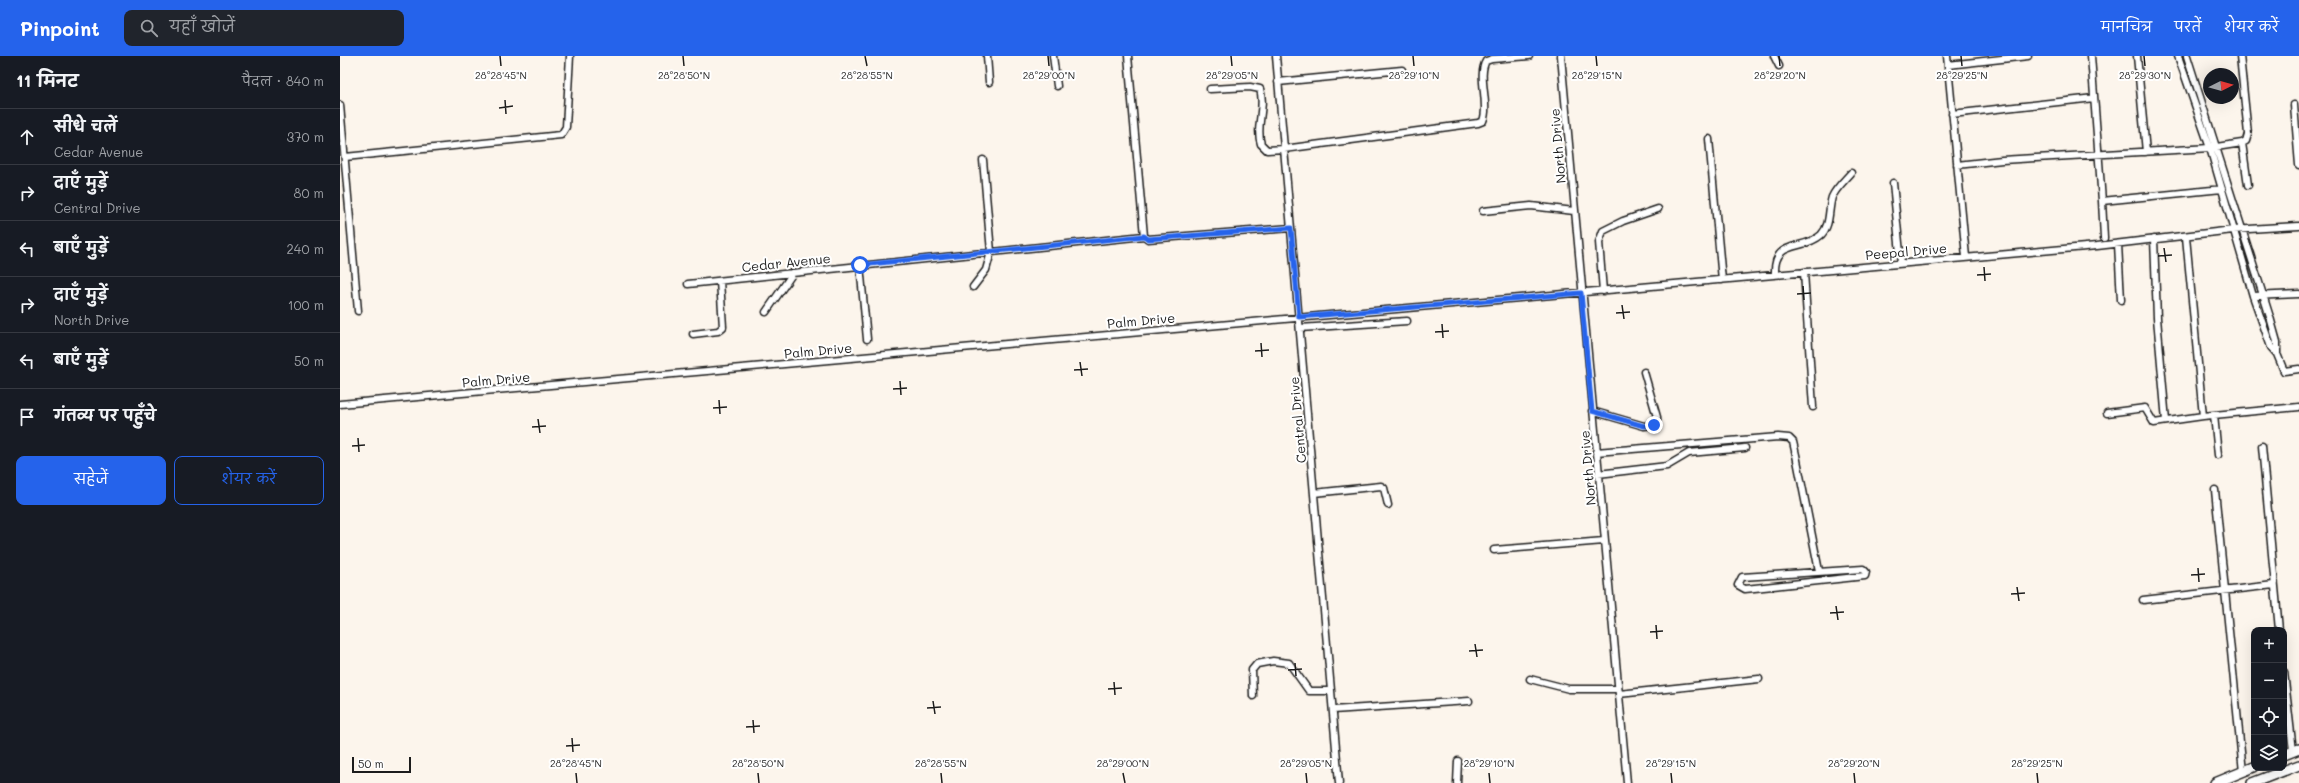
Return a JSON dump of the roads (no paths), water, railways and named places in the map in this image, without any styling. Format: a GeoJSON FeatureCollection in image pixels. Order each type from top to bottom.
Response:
{"type":"FeatureCollection","features":[{"type":"Feature","properties":{"kind":"main road"},"geometry":{"type":"LineString","coordinates":[[2252,783],[2299,764]]}},
{"type":"Feature","properties":{"kind":"main road"},"geometry":{"type":"LineString","coordinates":[[2218,782],[2251,768]]}},
{"type":"Feature","properties":{"kind":"street"},"geometry":{"type":"LineString","coordinates":[[345,157],[561,135],[566,127],[570,56]]}},
{"type":"Feature","properties":{"kind":"street"},"geometry":{"type":"LineString","coordinates":[[987,56],[989,82]]}},
{"type":"Feature","properties":{"kind":"street"},"geometry":{"type":"LineString","coordinates":[[1053,56],[1056,86]]}},
{"type":"Feature","properties":{"kind":"street"},"geometry":{"type":"LineString","coordinates":[[1128,56],[1144,236]]}},
{"type":"Feature","properties":{"kind":"street","name":"Central Drive"},"geometry":{"type":"LineString","coordinates":[[1276,56],[1339,783]]}},
{"type":"Feature","properties":{"kind":"street"},"geometry":{"type":"LineString","coordinates":[[1210,89],[1250,87],[1260,89],[1262,103],[1258,128],[1260,144],[1267,150],[1284,149],[1478,124],[1482,121],[1485,113],[1484,74],[1486,61],[1492,59],[1529,56]]}},
{"type":"Feature","properties":{"kind":"street","name":"North Drive"},"geometry":{"type":"LineString","coordinates":[[1561,56],[1581,293],[1627,783]]}},
{"type":"Feature","properties":{"kind":"street"},"geometry":{"type":"LineString","coordinates":[[1774,56],[1779,66]]}},
{"type":"Feature","properties":{"kind":"street"},"geometry":{"type":"LineString","coordinates":[[1947,56],[1966,257]]}},
{"type":"Feature","properties":{"kind":"street"},"geometry":{"type":"LineString","coordinates":[[1948,65],[2028,56]]}},
{"type":"Feature","properties":{"kind":"street"},"geometry":{"type":"LineString","coordinates":[[2091,56],[2104,238]]}},
{"type":"Feature","properties":{"kind":"street"},"geometry":{"type":"LineString","coordinates":[[2137,56],[2146,152]]}},
{"type":"Feature","properties":{"kind":"street"},"geometry":{"type":"LineString","coordinates":[[2178,56],[2243,229],[2277,342],[2277,354]]}},
{"type":"Feature","properties":{"kind":"street"},"geometry":{"type":"LineString","coordinates":[[2187,56],[2213,148],[2222,190],[2253,296],[2272,347],[2277,354],[2284,371],[2299,369]]}},
{"type":"Feature","properties":{"kind":"street"},"geometry":{"type":"LineString","coordinates":[[1957,165],[2099,154],[2213,148],[2242,143],[2246,141],[2248,134],[2240,56]]}},
{"type":"Feature","properties":{"kind":"street"},"geometry":{"type":"LineString","coordinates":[[1278,82],[1402,70]]}},
{"type":"Feature","properties":{"kind":"street"},"geometry":{"type":"LineString","coordinates":[[1952,114],[2094,98]]}},
{"type":"Feature","properties":{"kind":"street"},"geometry":{"type":"LineString","coordinates":[[2294,105],[2299,165]]}},
{"type":"Feature","properties":{"kind":"street"},"geometry":{"type":"LineString","coordinates":[[340,106],[345,157],[343,166],[358,311]]}},
{"type":"Feature","properties":{"kind":"street"},"geometry":{"type":"LineString","coordinates":[[1709,139],[1722,280]]}},
{"type":"Feature","properties":{"kind":"street"},"geometry":{"type":"LineString","coordinates":[[2242,143],[2248,185]]}},
{"type":"Feature","properties":{"kind":"street"},"geometry":{"type":"LineString","coordinates":[[973,287],[986,270],[991,252],[983,160]]}},
{"type":"Feature","properties":{"kind":"street"},"geometry":{"type":"LineString","coordinates":[[1775,275],[1776,261],[1781,253],[1792,246],[1815,239],[1826,229],[1834,194],[1851,173]]}},
{"type":"Feature","properties":{"kind":"street"},"geometry":{"type":"LineString","coordinates":[[1893,182],[1901,263]]}},
{"type":"Feature","properties":{"kind":"street"},"geometry":{"type":"LineString","coordinates":[[2102,201],[2222,190]]}},
{"type":"Feature","properties":{"kind":"street"},"geometry":{"type":"LineString","coordinates":[[1484,211],[1531,206],[1574,211]]}},
{"type":"Feature","properties":{"kind":"street"},"geometry":{"type":"LineString","coordinates":[[1603,291],[1599,242],[1604,231],[1623,221],[1658,210]]}},
{"type":"Feature","properties":{"kind":"street","name":"Peepal Drive"},"geometry":{"type":"LineString","coordinates":[[1581,293],[2118,244],[2243,229],[2299,226]]}},
{"type":"Feature","properties":{"kind":"street","name":"Cedar Avenue"},"geometry":{"type":"LineString","coordinates":[[688,284],[1144,236],[1148,239],[1291,228]]}},
{"type":"Feature","properties":{"kind":"street"},"geometry":{"type":"LineString","coordinates":[[2186,237],[2203,416]]}},
{"type":"Feature","properties":{"kind":"street"},"geometry":{"type":"LineString","coordinates":[[2154,239],[2157,318],[2166,421]]}},
{"type":"Feature","properties":{"kind":"street"},"geometry":{"type":"LineString","coordinates":[[2118,244],[2121,300]]}},
{"type":"Feature","properties":{"kind":"street"},"geometry":{"type":"LineString","coordinates":[[860,265],[866,339]]}},
{"type":"Feature","properties":{"kind":"street"},"geometry":{"type":"LineString","coordinates":[[1804,272],[1813,408]]}},
{"type":"Feature","properties":{"kind":"street"},"geometry":{"type":"LineString","coordinates":[[766,312],[793,273]]}},
{"type":"Feature","properties":{"kind":"street"},"geometry":{"type":"LineString","coordinates":[[693,334],[718,331],[723,327],[720,281]]}},
{"type":"Feature","properties":{"kind":"street","name":"Palm Drive"},"geometry":{"type":"LineString","coordinates":[[340,404],[1299,317],[1581,293]]}},
{"type":"Feature","properties":{"kind":"street"},"geometry":{"type":"LineString","coordinates":[[2253,296],[2299,294]]}},
{"type":"Feature","properties":{"kind":"street"},"geometry":{"type":"LineString","coordinates":[[1300,328],[1407,321]]}},
{"type":"Feature","properties":{"kind":"street"},"geometry":{"type":"LineString","coordinates":[[1592,411],[1644,426],[1654,425],[1657,421],[1657,417],[1644,372]]}},
{"type":"Feature","properties":{"kind":"street"},"geometry":{"type":"LineString","coordinates":[[2107,413],[2145,408],[2153,422],[2299,407]]}},
{"type":"Feature","properties":{"kind":"street"},"geometry":{"type":"LineString","coordinates":[[2214,415],[2218,455]]}},
{"type":"Feature","properties":{"kind":"street"},"geometry":{"type":"LineString","coordinates":[[1596,452],[1778,436],[1789,438],[1793,442],[1796,455],[1819,571]]}},
{"type":"Feature","properties":{"kind":"street"},"geometry":{"type":"LineString","coordinates":[[2262,446],[2279,627]]}},
{"type":"Feature","properties":{"kind":"street"},"geometry":{"type":"LineString","coordinates":[[1598,474],[1667,466],[1690,453],[1745,448]]}},
{"type":"Feature","properties":{"kind":"street"},"geometry":{"type":"LineString","coordinates":[[1314,492],[1381,486],[1384,488],[1388,505]]}},
{"type":"Feature","properties":{"kind":"street"},"geometry":{"type":"LineString","coordinates":[[2215,490],[2243,772]]}},
{"type":"Feature","properties":{"kind":"street"},"geometry":{"type":"LineString","coordinates":[[1494,550],[1604,541]]}},
{"type":"Feature","properties":{"kind":"street"},"geometry":{"type":"LineString","coordinates":[[1863,569],[1866,573],[1865,576],[1857,578],[1753,589],[1745,589],[1738,585],[1742,577],[1819,571],[1863,569]]}},
{"type":"Feature","properties":{"kind":"street"},"geometry":{"type":"LineString","coordinates":[[2143,600],[2225,592],[2274,585]]}},
{"type":"Feature","properties":{"kind":"street"},"geometry":{"type":"LineString","coordinates":[[1254,696],[1252,670],[1257,664],[1273,661],[1289,663],[1309,691],[1331,691]]}},
{"type":"Feature","properties":{"kind":"street"},"geometry":{"type":"LineString","coordinates":[[1530,679],[1568,689],[1618,692],[1759,679]]}},
{"type":"Feature","properties":{"kind":"street"},"geometry":{"type":"LineString","coordinates":[[2287,692],[2296,750]]}},
{"type":"Feature","properties":{"kind":"street"},"geometry":{"type":"LineString","coordinates":[[1333,710],[1469,701]]}},
{"type":"Feature","properties":{"kind":"street"},"geometry":{"type":"LineString","coordinates":[[1457,783],[1458,761]]}}]}
